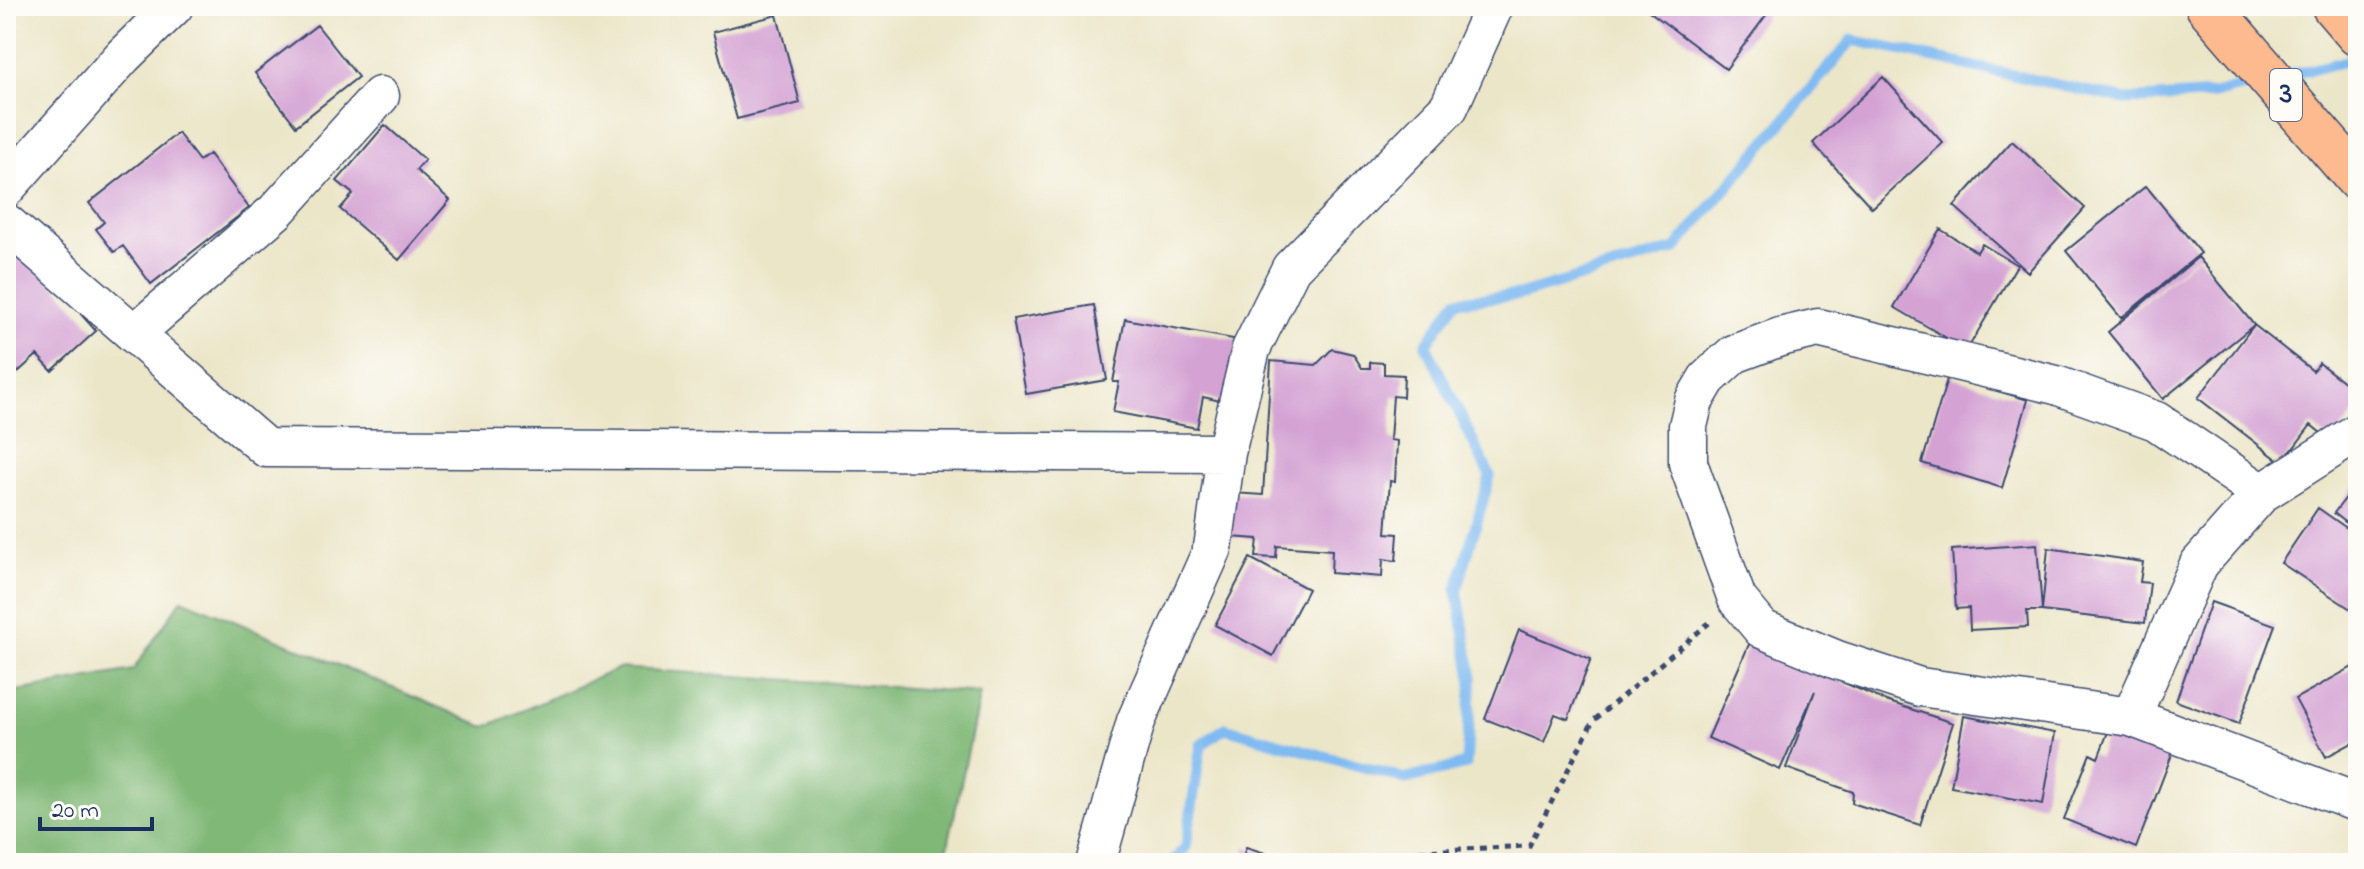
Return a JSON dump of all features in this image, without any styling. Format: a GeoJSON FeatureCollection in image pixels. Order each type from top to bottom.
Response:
{"type":"FeatureCollection","features":[{"type":"Feature","properties":{"kind":"main road"},"geometry":{"type":"LineString","coordinates":[[2334,6],[2358,34]]}},
{"type":"Feature","properties":{"kind":"main road","name":"3"},"geometry":{"type":"LineString","coordinates":[[2212,10],[2357,178]]}},
{"type":"Feature","properties":{"kind":"street"},"geometry":{"type":"LineString","coordinates":[[6,188],[123,56],[174,6]]}},
{"type":"Feature","properties":{"kind":"street"},"geometry":{"type":"LineString","coordinates":[[1096,863],[1136,721],[1213,548],[1226,453],[1251,349],[1291,268],[1449,107],[1494,6]]}},
{"type":"Feature","properties":{"kind":"street"},"geometry":{"type":"LineString","coordinates":[[134,334],[276,211],[380,96]]}},
{"type":"Feature","properties":{"kind":"street"},"geometry":{"type":"LineString","coordinates":[[6,223],[266,448],[1226,453]]}},
{"type":"Feature","properties":{"kind":"street"},"geometry":{"type":"LineString","coordinates":[[2262,493],[2156,421],[2056,385],[1818,328],[1780,337],[1734,354],[1707,379],[1694,401],[1688,426],[1688,463],[1737,599],[1762,629],[1837,660],[1920,687],[2131,717],[2358,803]]}},
{"type":"Feature","properties":{"kind":"street"},"geometry":{"type":"LineString","coordinates":[[2131,717],[2199,564],[2262,493],[2358,432]]}},
{"type":"Feature","properties":{"kind":"path"},"geometry":{"type":"LineString","coordinates":[[1419,863],[1420,851],[1529,846],[1593,721],[1737,599]]}},
{"type":"Feature","properties":{"kind":"green space"},"geometry":{"type":"Polygon","coordinates":[[[182,599],[485,727],[619,668],[980,693],[945,860],[938,863],[6,863],[6,693],[133,670],[182,599]]]}},
{"type":"Feature","properties":{"kind":"building"},"geometry":{"type":"Polygon","coordinates":[[[1757,6],[1767,14],[1726,69],[1645,8],[1757,6]]]}},
{"type":"Feature","properties":{"kind":"building"},"geometry":{"type":"Polygon","coordinates":[[[777,15],[800,103],[737,119],[713,32],[777,15]]]}},
{"type":"Feature","properties":{"kind":"building"},"geometry":{"type":"Polygon","coordinates":[[[317,25],[358,77],[296,126],[255,73],[317,25]]]}},
{"type":"Feature","properties":{"kind":"building"},"geometry":{"type":"Polygon","coordinates":[[[1883,77],[1943,143],[1872,208],[1813,143],[1883,77]]]}},
{"type":"Feature","properties":{"kind":"building"},"geometry":{"type":"Polygon","coordinates":[[[385,125],[425,160],[416,170],[450,200],[399,260],[340,209],[353,194],[337,181],[385,125]]]}},
{"type":"Feature","properties":{"kind":"building"},"geometry":{"type":"Polygon","coordinates":[[[178,133],[199,161],[209,154],[249,208],[151,284],[123,246],[114,252],[96,229],[104,222],[89,203],[178,133]]]}},
{"type":"Feature","properties":{"kind":"building"},"geometry":{"type":"Polygon","coordinates":[[[2012,141],[2085,208],[2028,272],[1954,206],[2012,141]]]}},
{"type":"Feature","properties":{"kind":"building"},"geometry":{"type":"Polygon","coordinates":[[[2146,186],[2201,253],[2121,318],[2066,251],[2146,186]]]}},
{"type":"Feature","properties":{"kind":"building"},"geometry":{"type":"Polygon","coordinates":[[[1940,229],[1977,252],[1982,244],[2017,265],[1967,350],[1894,307],[1940,229]]]}},
{"type":"Feature","properties":{"kind":"building"},"geometry":{"type":"Polygon","coordinates":[[[10,235],[96,331],[52,371],[37,355],[6,383],[6,238],[10,235]]]}},
{"type":"Feature","properties":{"kind":"building"},"geometry":{"type":"Polygon","coordinates":[[[2198,257],[2254,325],[2163,399],[2108,332],[2198,257]]]}},
{"type":"Feature","properties":{"kind":"building"},"geometry":{"type":"Polygon","coordinates":[[[1094,305],[1107,380],[1026,394],[1013,319],[1094,305]]]}},
{"type":"Feature","properties":{"kind":"building"},"geometry":{"type":"Polygon","coordinates":[[[1125,319],[1244,341],[1233,404],[1203,397],[1197,428],[1113,412],[1119,382],[1113,382],[1125,319]]]}},
{"type":"Feature","properties":{"kind":"building"},"geometry":{"type":"Polygon","coordinates":[[[2254,325],[2313,371],[2319,363],[2358,393],[2358,408],[2332,442],[2311,425],[2282,463],[2198,398],[2254,325]]]}},
{"type":"Feature","properties":{"kind":"building"},"geometry":{"type":"Polygon","coordinates":[[[1332,349],[1353,354],[1362,368],[1370,368],[1370,362],[1384,363],[1384,374],[1404,375],[1403,397],[1393,396],[1390,440],[1397,441],[1395,482],[1390,481],[1386,533],[1398,534],[1396,561],[1383,559],[1382,577],[1331,573],[1332,550],[1277,546],[1276,558],[1256,557],[1258,539],[1230,537],[1233,493],[1263,495],[1271,361],[1316,365],[1332,349]]]}},
{"type":"Feature","properties":{"kind":"building"},"geometry":{"type":"Polygon","coordinates":[[[1948,376],[2028,400],[2002,488],[1922,463],[1948,376]]]}},
{"type":"Feature","properties":{"kind":"building"},"geometry":{"type":"Polygon","coordinates":[[[2358,482],[2358,532],[2334,513],[2358,482]]]}},
{"type":"Feature","properties":{"kind":"building"},"geometry":{"type":"Polygon","coordinates":[[[2318,508],[2358,536],[2358,608],[2355,612],[2281,563],[2318,508]]]}},
{"type":"Feature","properties":{"kind":"building"},"geometry":{"type":"Polygon","coordinates":[[[2037,544],[2042,611],[2027,611],[2028,627],[1970,630],[1969,608],[1956,609],[1952,550],[2037,544]]]}},
{"type":"Feature","properties":{"kind":"building"},"geometry":{"type":"Polygon","coordinates":[[[2048,548],[2143,562],[2140,582],[2150,583],[2145,623],[2042,611],[2048,548]]]}},
{"type":"Feature","properties":{"kind":"building"},"geometry":{"type":"Polygon","coordinates":[[[1250,558],[1308,589],[1273,656],[1215,625],[1250,558]]]}},
{"type":"Feature","properties":{"kind":"building"},"geometry":{"type":"Polygon","coordinates":[[[2211,602],[2275,625],[2239,724],[2176,701],[2211,602]]]}},
{"type":"Feature","properties":{"kind":"building"},"geometry":{"type":"Polygon","coordinates":[[[1519,630],[1591,659],[1568,719],[1555,714],[1544,742],[1485,719],[1519,630]]]}},
{"type":"Feature","properties":{"kind":"building"},"geometry":{"type":"Polygon","coordinates":[[[1750,642],[1886,701],[1953,723],[1920,825],[1852,803],[1853,792],[1786,768],[1815,691],[1780,770],[1708,738],[1750,642]]]}},
{"type":"Feature","properties":{"kind":"building"},"geometry":{"type":"Polygon","coordinates":[[[2358,664],[2358,740],[2326,757],[2295,699],[2358,664]]]}},
{"type":"Feature","properties":{"kind":"building"},"geometry":{"type":"Polygon","coordinates":[[[1964,716],[2055,733],[2043,804],[1951,787],[1964,716]]]}},
{"type":"Feature","properties":{"kind":"building"},"geometry":{"type":"Polygon","coordinates":[[[2111,724],[2174,749],[2136,848],[2064,819],[2090,754],[2098,758],[2111,724]]]}},
{"type":"Feature","properties":{"kind":"building"},"geometry":{"type":"Polygon","coordinates":[[[1246,847],[1294,862],[1294,863],[1241,863],[1246,847]]]}},
{"type":"Feature","properties":{"kind":"waterway"},"geometry":{"type":"LineString","coordinates":[[1171,863],[1186,847],[1201,745],[1225,728],[1406,779],[1466,764],[1472,678],[1457,590],[1490,476],[1426,345],[1456,301],[1519,295],[1675,249],[1852,40],[2127,100],[2214,94],[2260,82]]}},
{"type":"Feature","properties":{"kind":"waterway"},"geometry":{"type":"LineString","coordinates":[[2281,77],[2358,58]]}}]}
